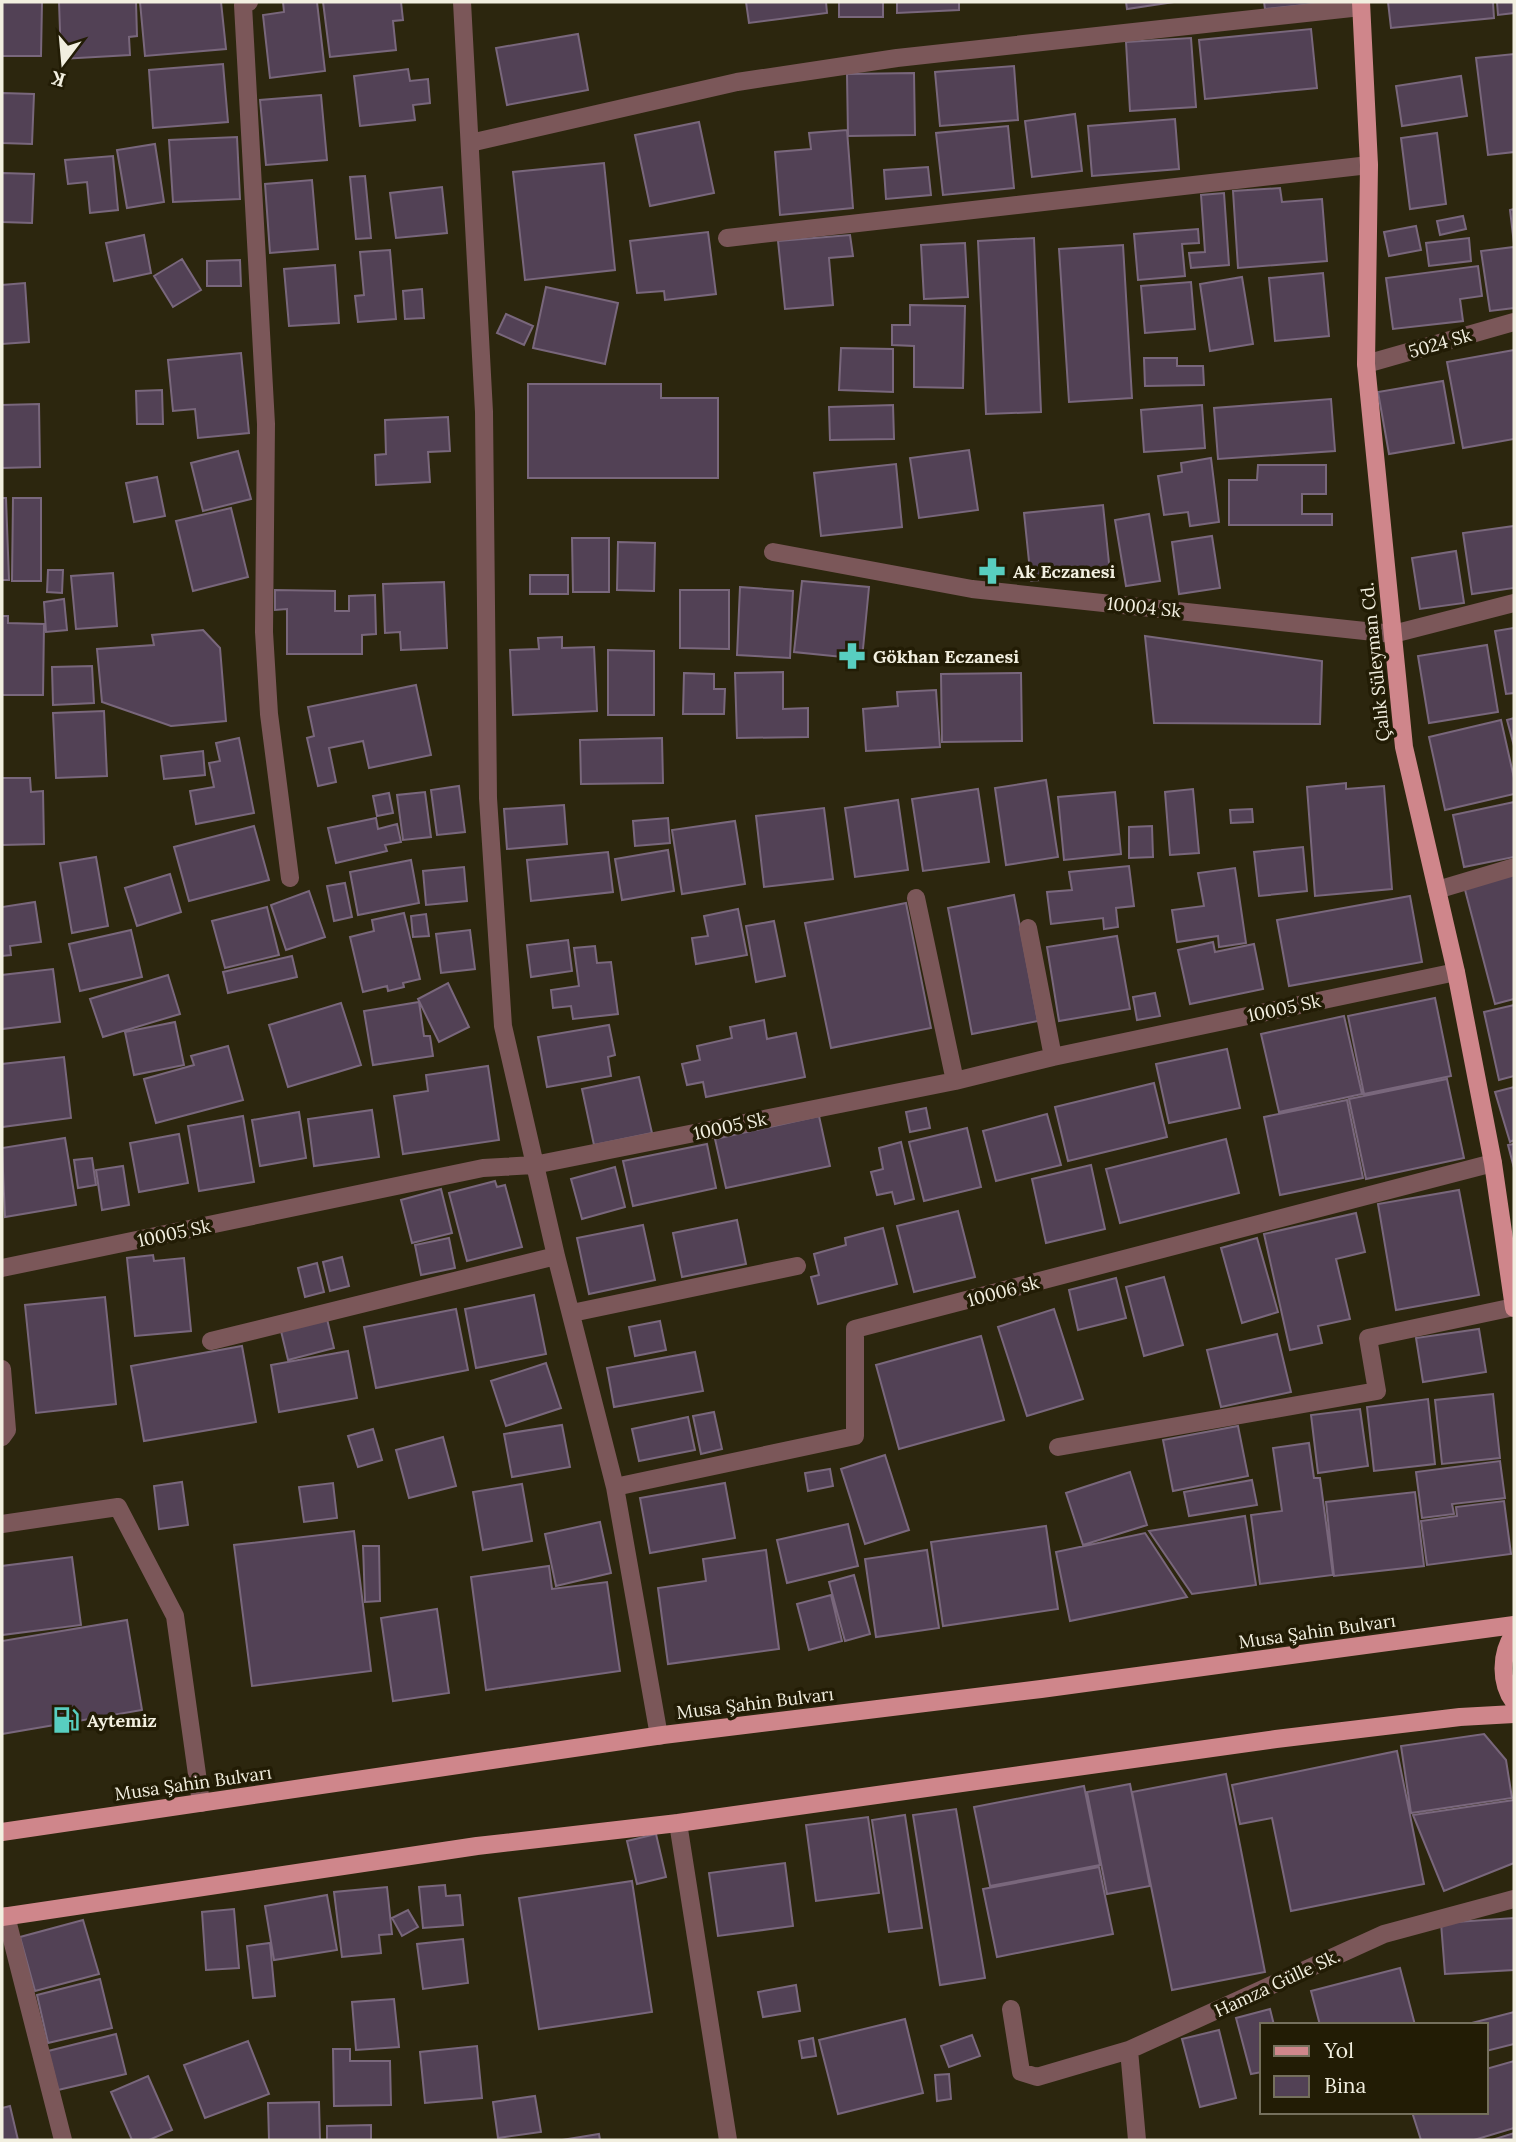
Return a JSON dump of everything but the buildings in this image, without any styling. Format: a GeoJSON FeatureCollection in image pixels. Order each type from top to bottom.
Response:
{"type":"FeatureCollection","features":[{"type":"Feature","properties":{"kind":"main road","name":"Çalık Süleyman Cd."},"geometry":{"type":"LineString","coordinates":[[1361,4],[1369,165],[1366,363],[1404,747],[1456,972],[1493,1163],[1508,1214],[1514,1299]]}},
{"type":"Feature","properties":{"kind":"main road","name":"Musa Şahin Bulvarı"},"geometry":{"type":"LineString","coordinates":[[2,1832],[659,1736],[1041,1689],[1514,1625]]}},
{"type":"Feature","properties":{"kind":"main road"},"geometry":{"type":"LineString","coordinates":[[1514,1634],[1504,1659],[1504,1679],[1514,1702]]}},
{"type":"Feature","properties":{"kind":"main road"},"geometry":{"type":"LineString","coordinates":[[4,1916],[477,1846],[678,1823],[1276,1739],[1460,1717],[1514,1714]]}},
{"type":"Feature","properties":{"kind":"street"},"geometry":{"type":"LineString","coordinates":[[248,2],[243,5],[266,425],[264,632],[269,714],[290,878]]}},
{"type":"Feature","properties":{"kind":"street"},"geometry":{"type":"LineString","coordinates":[[462,2],[487,513],[488,798],[503,1026],[534,1166],[615,1487],[659,1736]]}},
{"type":"Feature","properties":{"kind":"street"},"geometry":{"type":"LineString","coordinates":[[470,143],[737,82],[883,60],[1361,4]]}},
{"type":"Feature","properties":{"kind":"street"},"geometry":{"type":"LineString","coordinates":[[727,238],[1369,165]]}},
{"type":"Feature","properties":{"kind":"street","name":"5024 Sk"},"geometry":{"type":"LineString","coordinates":[[1366,363],[1514,322]]}},
{"type":"Feature","properties":{"kind":"street","name":"10004 Sk"},"geometry":{"type":"LineString","coordinates":[[773,552],[972,589],[1393,634],[1514,603]]}},
{"type":"Feature","properties":{"kind":"street"},"geometry":{"type":"LineString","coordinates":[[1437,890],[1514,867]]}},
{"type":"Feature","properties":{"kind":"street"},"geometry":{"type":"LineString","coordinates":[[916,898],[955,1081]]}},
{"type":"Feature","properties":{"kind":"street"},"geometry":{"type":"LineString","coordinates":[[1028,928],[1053,1057]]}},
{"type":"Feature","properties":{"kind":"street","name":"10005 Sk"},"geometry":{"type":"LineString","coordinates":[[2,1268],[483,1168],[534,1166],[955,1081],[1053,1057],[1456,972]]}},
{"type":"Feature","properties":{"kind":"street","name":"10006 sk"},"geometry":{"type":"LineString","coordinates":[[615,1487],[855,1436],[855,1329],[1493,1163]]}},
{"type":"Feature","properties":{"kind":"street"},"geometry":{"type":"LineString","coordinates":[[211,1341],[556,1256]]}},
{"type":"Feature","properties":{"kind":"street"},"geometry":{"type":"LineString","coordinates":[[572,1313],[797,1266]]}},
{"type":"Feature","properties":{"kind":"street"},"geometry":{"type":"LineString","coordinates":[[1058,1447],[1377,1391],[1368,1338],[1514,1299]]}},
{"type":"Feature","properties":{"kind":"street"},"geometry":{"type":"LineString","coordinates":[[2,1369],[7,1430],[2,1437]]}},
{"type":"Feature","properties":{"kind":"street"},"geometry":{"type":"LineString","coordinates":[[2,1524],[118,1507],[175,1616],[201,1803]]}},
{"type":"Feature","properties":{"kind":"street"},"geometry":{"type":"LineString","coordinates":[[678,1823],[728,2140]]}},
{"type":"Feature","properties":{"kind":"street","name":"Hamza Gülle Sk."},"geometry":{"type":"LineString","coordinates":[[1011,2009],[1021,2072],[1037,2077],[1129,2050],[1384,1934],[1514,1899]]}},
{"type":"Feature","properties":{"kind":"street"},"geometry":{"type":"LineString","coordinates":[[4,1916],[63,2140]]}},
{"type":"Feature","properties":{"kind":"street"},"geometry":{"type":"LineString","coordinates":[[1129,2050],[1137,2140]]}},
{"type":"Feature","properties":{"kind":"place","name":"Ak Eczanesi"},"geometry":{"type":"Point","coordinates":[992,571]}},
{"type":"Feature","properties":{"kind":"place","name":"Gökhan Eczanesi"},"geometry":{"type":"Point","coordinates":[852,656]}},
{"type":"Feature","properties":{"kind":"place","name":"Aytemiz"},"geometry":{"type":"Point","coordinates":[66,1720]}}]}
